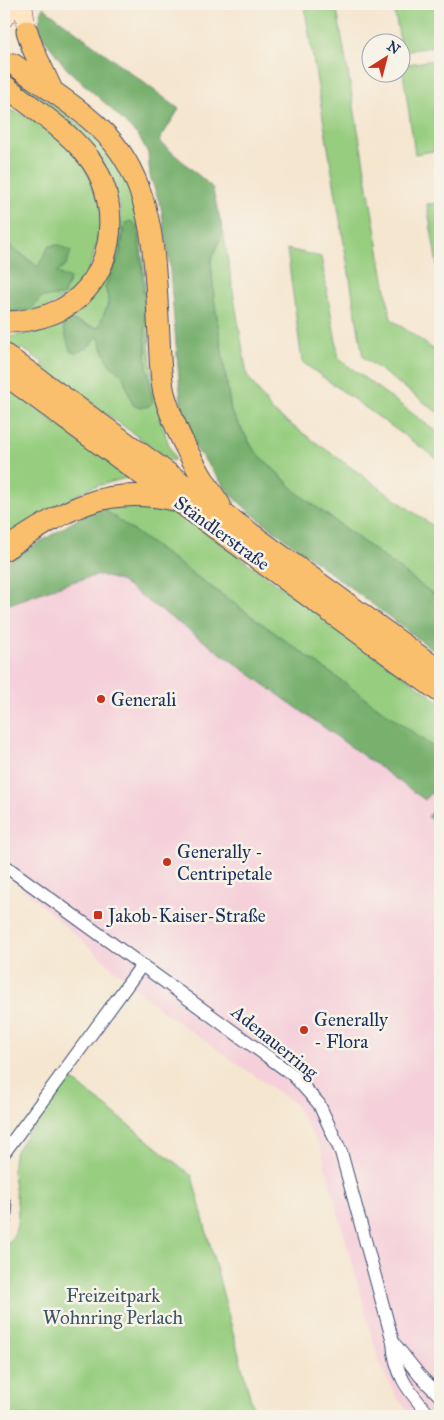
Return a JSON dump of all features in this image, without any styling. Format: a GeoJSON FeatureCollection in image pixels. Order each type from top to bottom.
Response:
{"type":"FeatureCollection","features":[{"type":"Feature","properties":{"kind":"highway"},"geometry":{"type":"LineString","coordinates":[[27,31],[53,93]]}},
{"type":"Feature","properties":{"kind":"highway"},"geometry":{"type":"LineString","coordinates":[[9,61],[53,93],[108,138],[120,152],[139,186],[151,232],[164,392],[182,439],[196,466],[227,515]]}},
{"type":"Feature","properties":{"kind":"highway"},"geometry":{"type":"LineString","coordinates":[[4,85],[34,111],[72,139],[92,162],[100,176],[108,200],[111,218],[110,236],[100,269],[94,280],[77,298],[64,308],[45,316],[24,322],[4,322]]}},
{"type":"Feature","properties":{"kind":"highway"},"geometry":{"type":"LineString","coordinates":[[4,101],[34,111]]}},
{"type":"Feature","properties":{"kind":"highway","name":"Ständlerstraße"},"geometry":{"type":"LineString","coordinates":[[4,354],[440,671]]}},
{"type":"Feature","properties":{"kind":"highway","name":"Ständlerstraße"},"geometry":{"type":"LineString","coordinates":[[4,374],[440,692]]}},
{"type":"Feature","properties":{"kind":"highway"},"geometry":{"type":"LineString","coordinates":[[4,550],[43,525],[77,507],[100,499],[117,495],[137,494],[179,501]]}},
{"type":"Feature","properties":{"kind":"main road"},"geometry":{"type":"LineString","coordinates":[[4,19],[15,4]]}},
{"type":"Feature","properties":{"kind":"main road"},"geometry":{"type":"LineString","coordinates":[[23,4],[27,31]]}},
{"type":"Feature","properties":{"kind":"street","name":"Adenauerring"},"geometry":{"type":"LineString","coordinates":[[4,865],[293,1075],[319,1104],[341,1152],[393,1342],[394,1357],[402,1381],[430,1416]]}},
{"type":"Feature","properties":{"kind":"street"},"geometry":{"type":"LineString","coordinates":[[4,1153],[142,965]]}},
{"type":"Feature","properties":{"kind":"street"},"geometry":{"type":"LineString","coordinates":[[4,1202],[6,1209],[4,1224]]}},
{"type":"Feature","properties":{"kind":"street","name":"Adenauerring"},"geometry":{"type":"LineString","coordinates":[[393,1342],[420,1376],[440,1396]]}},
{"type":"Feature","properties":{"kind":"shaded area"},"geometry":{"type":"Polygon","coordinates":[[[99,506],[440,752],[440,1416],[412,1416],[397,1398],[379,1362],[321,1150],[295,1104],[158,1008],[4,872],[4,564],[99,506]]]}},
{"type":"Feature","properties":{"kind":"green space"},"geometry":{"type":"Polygon","coordinates":[[[304,4],[336,4],[391,319],[440,354],[440,414],[363,357],[304,4]]]}},
{"type":"Feature","properties":{"kind":"green space"},"geometry":{"type":"Polygon","coordinates":[[[393,4],[440,4],[440,46],[412,50],[412,32],[398,32],[393,4]]]}},
{"type":"Feature","properties":{"kind":"green space"},"geometry":{"type":"Polygon","coordinates":[[[43,7],[179,109],[159,141],[212,187],[223,231],[211,261],[214,298],[231,412],[254,450],[300,495],[440,599],[440,655],[252,514],[230,494],[197,450],[181,403],[169,259],[161,207],[150,176],[148,153],[140,138],[67,69],[42,36],[39,22],[43,7]]]}},
{"type":"Feature","properties":{"kind":"green space"},"geometry":{"type":"Polygon","coordinates":[[[440,59],[440,150],[415,154],[404,82],[412,82],[412,63],[440,59]]]}},
{"type":"Feature","properties":{"kind":"green space"},"geometry":{"type":"Polygon","coordinates":[[[5,71],[55,106],[91,135],[114,162],[132,194],[140,228],[153,382],[165,434],[175,459],[172,461],[41,367],[43,363],[22,348],[19,352],[6,339],[45,330],[61,323],[85,305],[111,269],[117,254],[121,226],[120,207],[110,174],[4,76],[5,71]],[[123,228],[120,254],[105,287],[108,298],[105,313],[98,328],[71,320],[68,345],[99,336],[101,347],[107,358],[123,376],[133,405],[151,387],[147,367],[142,267],[123,228]]]}},
{"type":"Feature","properties":{"kind":"green space"},"geometry":{"type":"Polygon","coordinates":[[[4,108],[40,124],[72,152],[85,169],[95,187],[100,207],[101,227],[89,268],[81,283],[74,290],[41,310],[4,316],[4,311],[31,310],[39,268],[11,246],[4,252],[4,195],[8,182],[4,168],[4,108]]]}},
{"type":"Feature","properties":{"kind":"green space"},"geometry":{"type":"Polygon","coordinates":[[[440,203],[440,284],[427,204],[440,203]]]}},
{"type":"Feature","properties":{"kind":"green space"},"geometry":{"type":"Polygon","coordinates":[[[131,221],[137,226],[142,267],[147,367],[153,401],[149,406],[140,408],[133,405],[123,376],[109,364],[98,336],[87,348],[75,353],[70,351],[63,326],[71,320],[98,328],[109,302],[105,287],[120,254],[125,223],[131,221]]]}},
{"type":"Feature","properties":{"kind":"green space"},"geometry":{"type":"Polygon","coordinates":[[[223,231],[247,375],[272,411],[440,531],[440,599],[300,495],[254,450],[231,411],[214,298],[211,261],[223,231]]]}},
{"type":"Feature","properties":{"kind":"green space"},"geometry":{"type":"Polygon","coordinates":[[[59,245],[71,251],[66,265],[56,272],[70,279],[63,296],[41,297],[31,310],[4,311],[4,252],[11,246],[38,267],[49,246],[59,245]]]}},
{"type":"Feature","properties":{"kind":"green space"},"geometry":{"type":"Polygon","coordinates":[[[287,249],[321,257],[339,359],[440,434],[440,461],[302,362],[287,249]]]}},
{"type":"Feature","properties":{"kind":"green space"},"geometry":{"type":"Polygon","coordinates":[[[4,385],[130,477],[89,488],[4,537],[4,385]]]}},
{"type":"Feature","properties":{"kind":"green space"},"geometry":{"type":"Polygon","coordinates":[[[154,503],[176,511],[440,702],[440,752],[99,506],[154,503]]]}},
{"type":"Feature","properties":{"kind":"green space"},"geometry":{"type":"Polygon","coordinates":[[[99,506],[440,752],[440,825],[428,817],[439,800],[430,793],[425,800],[120,581],[100,575],[71,582],[4,606],[4,564],[99,506]]]}},
{"type":"Feature","properties":{"kind":"green space","name":"Freizeitpark Wohnring Perlach"},"geometry":{"type":"Polygon","coordinates":[[[70,1078],[192,1176],[255,1416],[4,1416],[4,1247],[17,1227],[18,1216],[13,1168],[14,1156],[30,1130],[70,1078]]]}},
{"type":"Feature","properties":{"kind":"place","name":"Generali"},"geometry":{"type":"Point","coordinates":[101,699]}},
{"type":"Feature","properties":{"kind":"place","name":"Generally - Centripetale"},"geometry":{"type":"Point","coordinates":[167,862]}},
{"type":"Feature","properties":{"kind":"place","name":"Jakob-Kaiser-Straße"},"geometry":{"type":"Point","coordinates":[98,915]}},
{"type":"Feature","properties":{"kind":"place","name":"Generally - Flora"},"geometry":{"type":"Point","coordinates":[304,1030]}}]}
